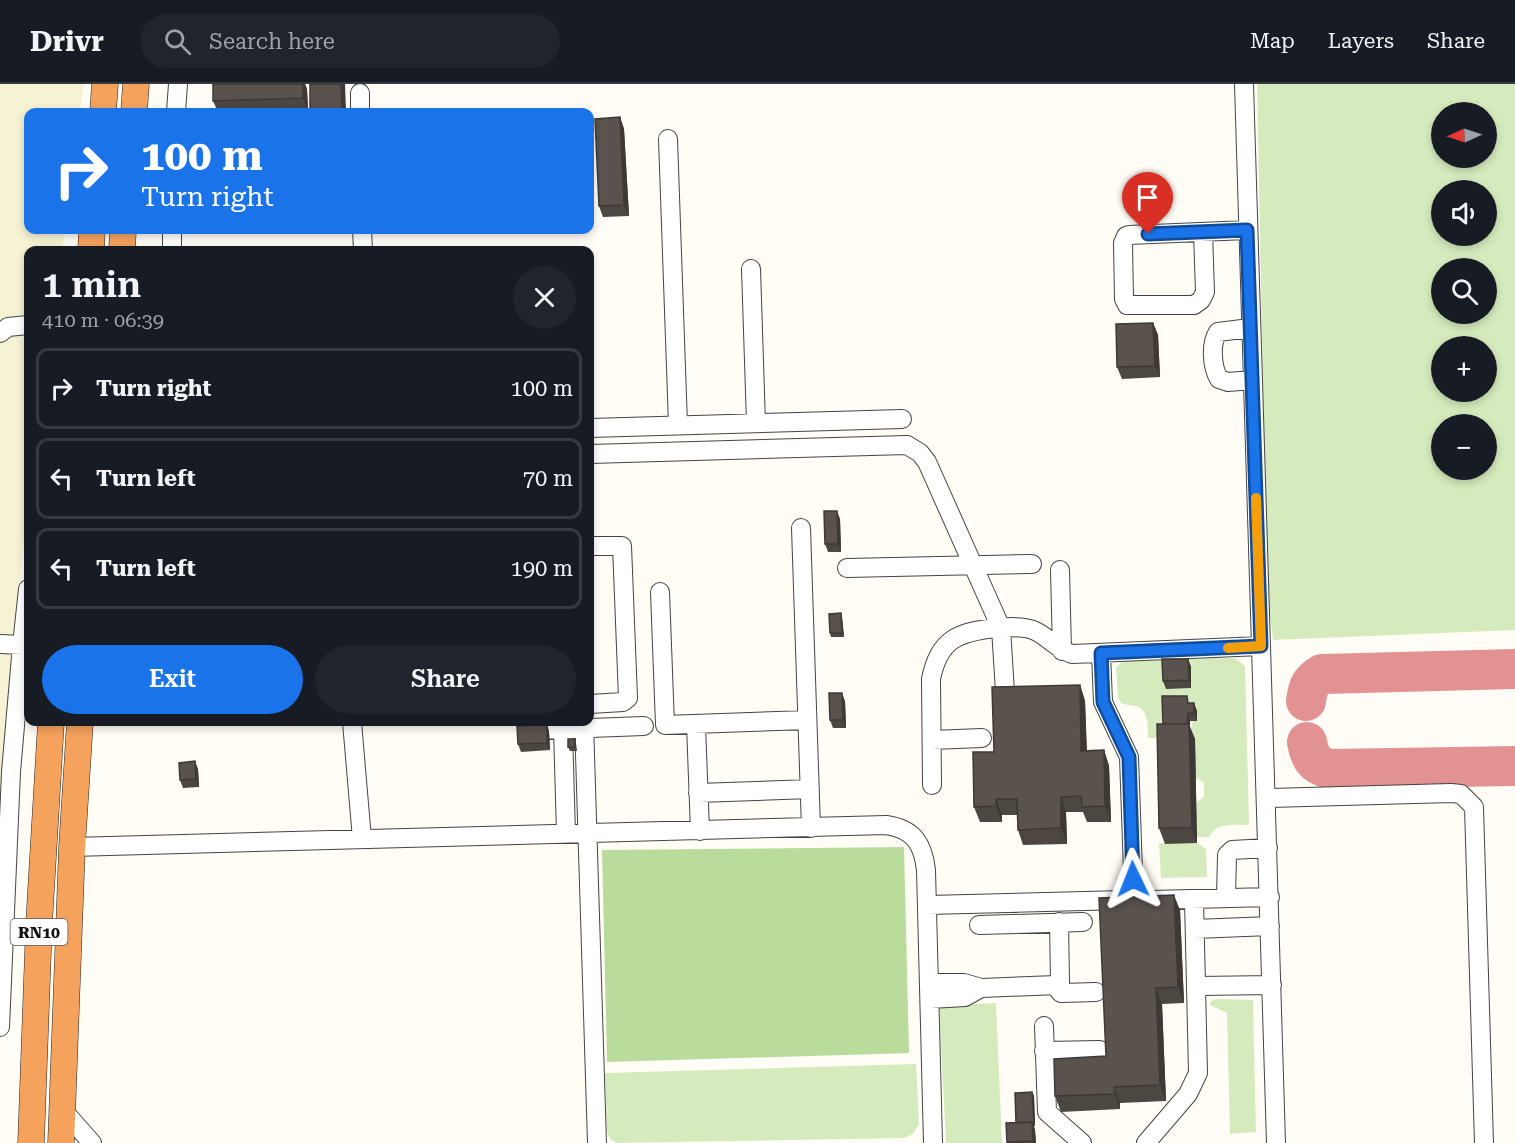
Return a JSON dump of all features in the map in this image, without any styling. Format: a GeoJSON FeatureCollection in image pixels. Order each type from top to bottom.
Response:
{"type":"FeatureCollection","features":[{"type":"Feature","properties":{"kind":"highway"},"geometry":{"type":"LineString","coordinates":[[103,108],[105,84]]}},
{"type":"Feature","properties":{"kind":"highway"},"geometry":{"type":"LineString","coordinates":[[134,108],[136,84]]}},
{"type":"Feature","properties":{"kind":"highway","name":"RN10"},"geometry":{"type":"LineString","coordinates":[[31,1143],[39,924],[51,726]]}},
{"type":"Feature","properties":{"kind":"highway","name":"RN10"},"geometry":{"type":"LineString","coordinates":[[61,1143],[72,847],[80,726]]}},
{"type":"Feature","properties":{"kind":"street"},"geometry":{"type":"LineString","coordinates":[[177,84],[177,108]]}},
{"type":"Feature","properties":{"kind":"street"},"geometry":{"type":"LineString","coordinates":[[1244,84],[1276,1143]]}},
{"type":"Feature","properties":{"kind":"street"},"geometry":{"type":"LineString","coordinates":[[360,93],[360,108]]}},
{"type":"Feature","properties":{"kind":"street"},"geometry":{"type":"LineString","coordinates":[[668,139],[678,425]]}},
{"type":"Feature","properties":{"kind":"street"},"geometry":{"type":"LineString","coordinates":[[1203,232],[1205,292],[1202,300],[1194,305],[1127,305],[1124,299],[1124,238],[1129,235],[1247,230]]}},
{"type":"Feature","properties":{"kind":"street"},"geometry":{"type":"LineString","coordinates":[[751,269],[756,423]]}},
{"type":"Feature","properties":{"kind":"street"},"geometry":{"type":"LineString","coordinates":[[0,333],[8,327],[24,325]]}},
{"type":"Feature","properties":{"kind":"street"},"geometry":{"type":"LineString","coordinates":[[1251,328],[1218,332],[1214,339],[1214,370],[1219,379],[1228,382],[1252,380]]}},
{"type":"Feature","properties":{"kind":"street"},"geometry":{"type":"LineString","coordinates":[[594,428],[902,419]]}},
{"type":"Feature","properties":{"kind":"street"},"geometry":{"type":"LineString","coordinates":[[594,454],[907,445],[920,453],[927,462],[1001,628],[1005,692]]}},
{"type":"Feature","properties":{"kind":"street"},"geometry":{"type":"LineString","coordinates":[[801,528],[811,828]]}},
{"type":"Feature","properties":{"kind":"street"},"geometry":{"type":"LineString","coordinates":[[594,546],[622,546],[628,698],[623,702],[594,704]]}},
{"type":"Feature","properties":{"kind":"street"},"geometry":{"type":"LineString","coordinates":[[847,568],[1032,564]]}},
{"type":"Feature","properties":{"kind":"street"},"geometry":{"type":"LineString","coordinates":[[1060,570],[1062,651]]}},
{"type":"Feature","properties":{"kind":"street"},"geometry":{"type":"LineString","coordinates":[[660,592],[664,724],[668,726],[807,720]]}},
{"type":"Feature","properties":{"kind":"street"},"geometry":{"type":"LineString","coordinates":[[0,1028],[11,772],[24,626]]}},
{"type":"Feature","properties":{"kind":"street"},"geometry":{"type":"LineString","coordinates":[[932,785],[931,680],[934,662],[943,647],[956,636],[972,630],[1001,628],[1033,630],[1062,651],[1072,654],[1261,646]]}},
{"type":"Feature","properties":{"kind":"street"},"geometry":{"type":"LineString","coordinates":[[0,644],[22,645]]}},
{"type":"Feature","properties":{"kind":"street"},"geometry":{"type":"LineString","coordinates":[[1101,653],[1103,702],[1129,757],[1134,900]]}},
{"type":"Feature","properties":{"kind":"street"},"geometry":{"type":"LineString","coordinates":[[594,725],[644,726]]}},
{"type":"Feature","properties":{"kind":"street"},"geometry":{"type":"LineString","coordinates":[[696,725],[700,831]]}},
{"type":"Feature","properties":{"kind":"street"},"geometry":{"type":"LineString","coordinates":[[352,726],[362,839]]}},
{"type":"Feature","properties":{"kind":"street"},"geometry":{"type":"LineString","coordinates":[[536,730],[579,726]]}},
{"type":"Feature","properties":{"kind":"street"},"geometry":{"type":"LineString","coordinates":[[584,726],[597,1143]]}},
{"type":"Feature","properties":{"kind":"street"},"geometry":{"type":"LineString","coordinates":[[563,729],[566,834]]}},
{"type":"Feature","properties":{"kind":"street"},"geometry":{"type":"LineString","coordinates":[[932,740],[982,738]]}},
{"type":"Feature","properties":{"kind":"street"},"geometry":{"type":"LineString","coordinates":[[698,793],[810,789]]}},
{"type":"Feature","properties":{"kind":"street"},"geometry":{"type":"LineString","coordinates":[[1267,798],[1451,793],[1461,794],[1474,807],[1484,1143]]}},
{"type":"Feature","properties":{"kind":"street"},"geometry":{"type":"LineString","coordinates":[[72,847],[886,825],[909,832],[917,838],[925,855],[933,1143]]}},
{"type":"Feature","properties":{"kind":"street"},"geometry":{"type":"LineString","coordinates":[[1226,898],[1227,855],[1232,850],[1268,848]]}},
{"type":"Feature","properties":{"kind":"street"},"geometry":{"type":"LineString","coordinates":[[928,905],[1269,897]]}},
{"type":"Feature","properties":{"kind":"street"},"geometry":{"type":"LineString","coordinates":[[1154,1141],[1188,1094],[1198,1073],[1198,986],[1194,899]]}},
{"type":"Feature","properties":{"kind":"street"},"geometry":{"type":"LineString","coordinates":[[930,991],[964,983],[981,988],[1055,986],[1060,982],[1059,922]]}},
{"type":"Feature","properties":{"kind":"street"},"geometry":{"type":"LineString","coordinates":[[979,925],[1083,922]]}},
{"type":"Feature","properties":{"kind":"street"},"geometry":{"type":"LineString","coordinates":[[1196,929],[1270,926]]}},
{"type":"Feature","properties":{"kind":"street"},"geometry":{"type":"LineString","coordinates":[[1198,986],[1272,985]]}},
{"type":"Feature","properties":{"kind":"street"},"geometry":{"type":"LineString","coordinates":[[1055,986],[1061,993],[1096,992]]}},
{"type":"Feature","properties":{"kind":"street"},"geometry":{"type":"LineString","coordinates":[[1044,1026],[1047,1112],[1082,1143]]}},
{"type":"Feature","properties":{"kind":"street"},"geometry":{"type":"LineString","coordinates":[[1044,1051],[1100,1050]]}},
{"type":"Feature","properties":{"kind":"street"},"geometry":{"type":"LineString","coordinates":[[62,1109],[92,1143]]}},
{"type":"Feature","properties":{"kind":"shaded area"},"geometry":{"type":"Polygon","coordinates":[[[0,84],[84,84],[81,108],[24,108],[24,234],[64,234],[63,246],[24,246],[24,541],[0,876],[0,84]]]}},
{"type":"Feature","properties":{"kind":"green space"},"geometry":{"type":"Polygon","coordinates":[[[1257,84],[1515,84],[1515,630],[1273,640],[1267,591],[1257,84]]]}},
{"type":"Feature","properties":{"kind":"green space"},"geometry":{"type":"Polygon","coordinates":[[[1235,658],[1245,666],[1249,825],[1226,825],[1216,829],[1209,837],[1197,837],[1197,802],[1204,797],[1204,783],[1196,778],[1191,744],[1191,727],[1197,712],[1166,738],[1148,738],[1146,715],[1136,706],[1121,703],[1118,697],[1116,667],[1126,659],[1235,658]]]}},
{"type":"Feature","properties":{"kind":"green space"},"geometry":{"type":"Polygon","coordinates":[[[1159,843],[1197,843],[1206,849],[1207,877],[1161,878],[1159,843]]]}},
{"type":"Feature","properties":{"kind":"green space"},"geometry":{"type":"Polygon","coordinates":[[[904,847],[909,1053],[607,1062],[602,850],[904,847]]]}},
{"type":"Feature","properties":{"kind":"green space"},"geometry":{"type":"Polygon","coordinates":[[[1217,999],[1253,1000],[1256,1132],[1230,1134],[1227,1013],[1210,1005],[1211,1001],[1217,999]]]}},
{"type":"Feature","properties":{"kind":"green space"},"geometry":{"type":"Polygon","coordinates":[[[996,1003],[1002,1143],[946,1143],[939,1006],[996,1003]]]}},
{"type":"Feature","properties":{"kind":"green space"},"geometry":{"type":"Polygon","coordinates":[[[916,1064],[919,1124],[913,1134],[904,1138],[616,1143],[610,1139],[607,1131],[605,1073],[916,1064]]]}},
{"type":"Feature","properties":{"kind":"building"},"geometry":{"type":"Polygon","coordinates":[[[213,84],[303,84],[303,98],[213,101],[213,84]]]}},
{"type":"Feature","properties":{"kind":"building"},"geometry":{"type":"Polygon","coordinates":[[[310,84],[341,84],[342,108],[310,108],[310,84]]]}},
{"type":"Feature","properties":{"kind":"building"},"geometry":{"type":"Polygon","coordinates":[[[620,117],[624,205],[599,206],[595,119],[620,117]]]}},
{"type":"Feature","properties":{"kind":"building"},"geometry":{"type":"Polygon","coordinates":[[[1153,323],[1155,366],[1117,367],[1116,324],[1153,323]]]}},
{"type":"Feature","properties":{"kind":"building"},"geometry":{"type":"Polygon","coordinates":[[[824,511],[837,511],[838,544],[825,544],[824,511]]]}},
{"type":"Feature","properties":{"kind":"building"},"geometry":{"type":"Polygon","coordinates":[[[841,613],[842,633],[830,633],[829,614],[841,613]]]}},
{"type":"Feature","properties":{"kind":"building"},"geometry":{"type":"Polygon","coordinates":[[[1162,659],[1188,659],[1189,680],[1163,681],[1162,659]]]}},
{"type":"Feature","properties":{"kind":"building"},"geometry":{"type":"Polygon","coordinates":[[[1080,685],[1081,751],[1104,750],[1105,806],[1082,807],[1081,796],[1061,797],[1061,828],[1018,830],[1017,799],[996,799],[996,806],[974,807],[973,752],[994,752],[992,687],[1080,685]]]}},
{"type":"Feature","properties":{"kind":"building"},"geometry":{"type":"Polygon","coordinates":[[[829,693],[842,693],[843,720],[830,720],[829,693]]]}},
{"type":"Feature","properties":{"kind":"building"},"geometry":{"type":"Polygon","coordinates":[[[1162,696],[1187,696],[1188,703],[1194,703],[1194,713],[1188,713],[1187,724],[1163,724],[1162,696]]]}},
{"type":"Feature","properties":{"kind":"building"},"geometry":{"type":"Polygon","coordinates":[[[1157,724],[1189,724],[1192,828],[1159,828],[1157,724]]]}},
{"type":"Feature","properties":{"kind":"building"},"geometry":{"type":"Polygon","coordinates":[[[517,726],[547,726],[547,743],[518,744],[517,726]]]}},
{"type":"Feature","properties":{"kind":"building"},"geometry":{"type":"Polygon","coordinates":[[[568,739],[575,739],[575,747],[568,747],[568,739]]]}},
{"type":"Feature","properties":{"kind":"building"},"geometry":{"type":"Polygon","coordinates":[[[195,761],[196,779],[180,780],[179,763],[195,761]]]}},
{"type":"Feature","properties":{"kind":"building"},"geometry":{"type":"Polygon","coordinates":[[[1174,895],[1178,987],[1156,988],[1160,1085],[1114,1087],[1115,1094],[1055,1096],[1054,1059],[1106,1056],[1099,898],[1174,895]]]}},
{"type":"Feature","properties":{"kind":"building"},"geometry":{"type":"Polygon","coordinates":[[[1032,1092],[1034,1122],[1016,1123],[1015,1093],[1032,1092]]]}},
{"type":"Feature","properties":{"kind":"building"},"geometry":{"type":"Polygon","coordinates":[[[1032,1122],[1033,1141],[1007,1142],[1006,1123],[1032,1122]]]}},
{"type":"Feature","properties":{"kind":"taxiway"},"geometry":{"type":"LineString","coordinates":[[1306,701],[1310,685],[1322,674],[1515,669]]}},
{"type":"Feature","properties":{"kind":"taxiway"},"geometry":{"type":"LineString","coordinates":[[1307,742],[1314,760],[1330,769],[1515,766]]}},
{"type":"Feature","properties":{"kind":"slow traffic"},"geometry":{"type":"LineString","coordinates":[[1228,648],[1261,646],[1256,498]]}},
{"type":"Feature","properties":{"kind":"route"},"geometry":{"type":"LineString","coordinates":[[1133,879],[1129,757],[1124,741],[1108,716],[1103,702],[1101,653],[1261,646],[1247,230],[1148,234]]}}]}
